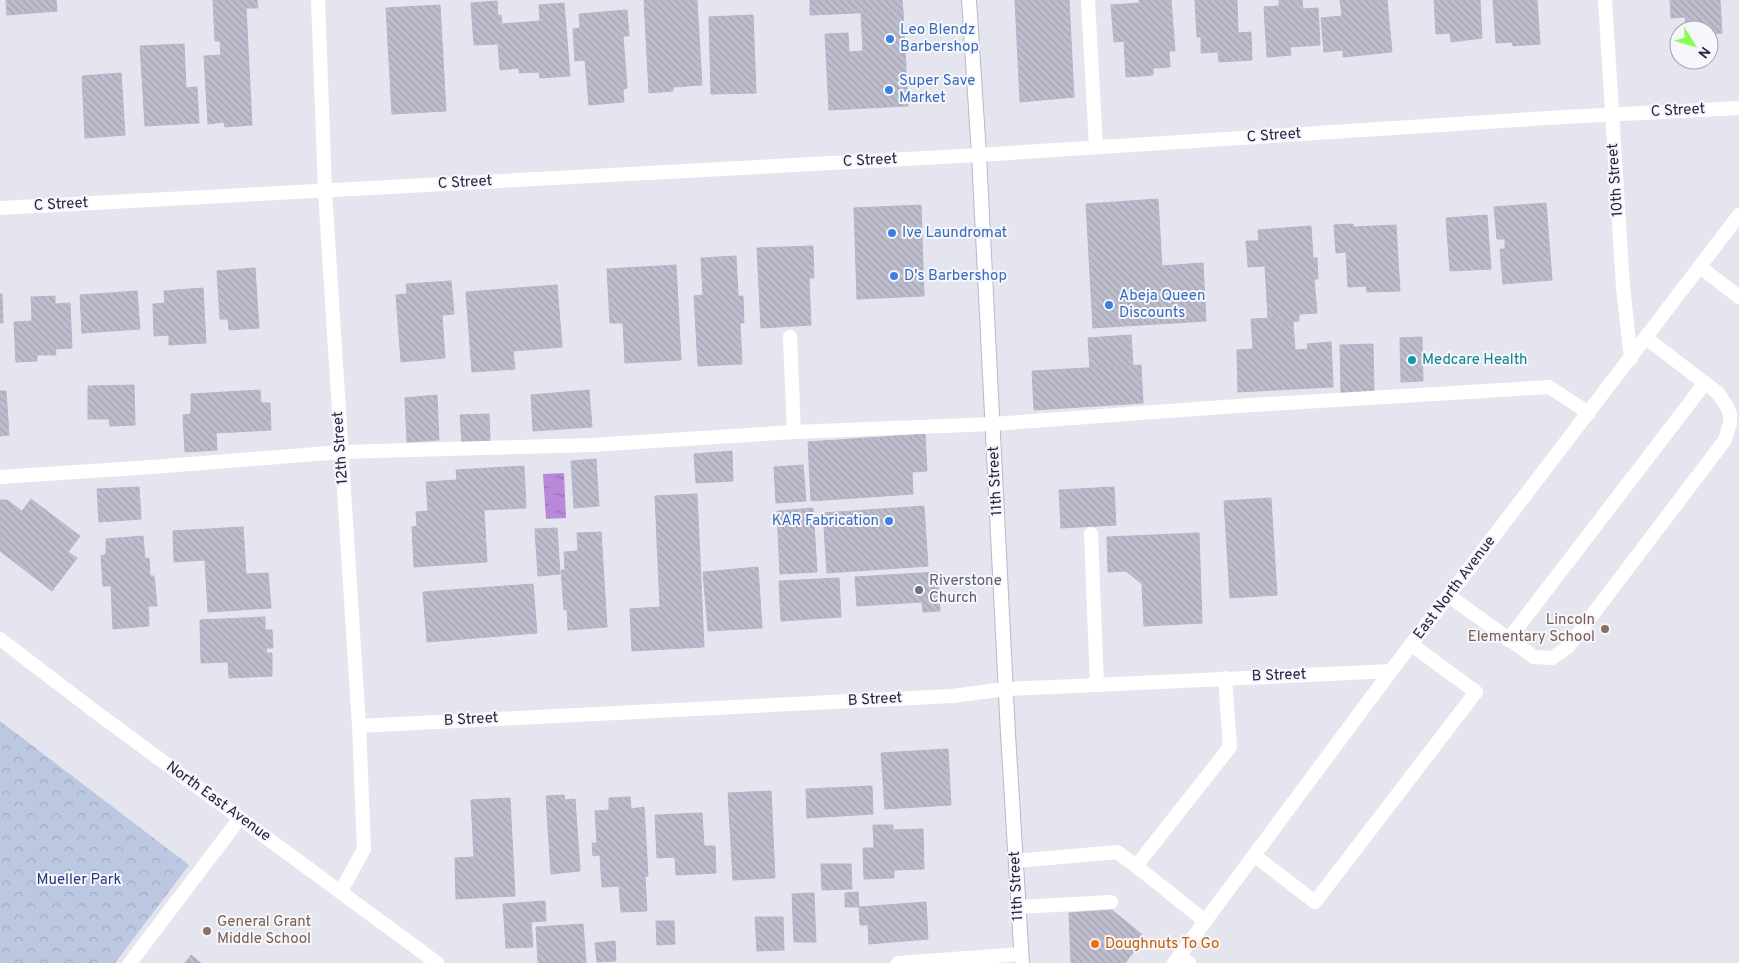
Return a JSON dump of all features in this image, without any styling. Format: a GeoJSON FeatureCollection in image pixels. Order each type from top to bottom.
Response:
{"type":"FeatureCollection","features":[{"type":"Feature","properties":{"kind":"street","name":"12th Street"},"geometry":{"type":"LineString","coordinates":[[318,0],[325,190],[359,726],[364,849],[341,891]]}},
{"type":"Feature","properties":{"kind":"street","name":"11th Street"},"geometry":{"type":"LineString","coordinates":[[969,0],[979,155],[1021,958]]}},
{"type":"Feature","properties":{"kind":"street"},"geometry":{"type":"LineString","coordinates":[[1088,0],[1096,147]]}},
{"type":"Feature","properties":{"kind":"street","name":"10th Street"},"geometry":{"type":"LineString","coordinates":[[1605,0],[1623,288],[1631,359]]}},
{"type":"Feature","properties":{"kind":"street","name":"C Street"},"geometry":{"type":"LineString","coordinates":[[0,208],[979,155],[1739,108]]}},
{"type":"Feature","properties":{"kind":"street","name":"East North Avenue"},"geometry":{"type":"LineString","coordinates":[[1181,961],[1205,921],[1391,671],[1739,216]]}},
{"type":"Feature","properties":{"kind":"street"},"geometry":{"type":"LineString","coordinates":[[1700,268],[1739,297]]}},
{"type":"Feature","properties":{"kind":"street"},"geometry":{"type":"LineString","coordinates":[[790,337],[794,432]]}},
{"type":"Feature","properties":{"kind":"street"},"geometry":{"type":"LineString","coordinates":[[1449,596],[1508,640],[1534,656],[1552,658],[1568,647],[1725,440],[1730,424],[1727,407],[1718,393],[1646,338]]}},
{"type":"Feature","properties":{"kind":"street"},"geometry":{"type":"LineString","coordinates":[[1508,640],[1705,383]]}},
{"type":"Feature","properties":{"kind":"street"},"geometry":{"type":"LineString","coordinates":[[0,477],[341,452],[592,446],[794,432],[993,424],[1238,406],[1549,387],[1590,413]]}},
{"type":"Feature","properties":{"kind":"street"},"geometry":{"type":"LineString","coordinates":[[1091,534],[1098,685]]}},
{"type":"Feature","properties":{"kind":"street","name":"North East Avenue"},"geometry":{"type":"LineString","coordinates":[[0,639],[438,963]]}},
{"type":"Feature","properties":{"kind":"street"},"geometry":{"type":"LineString","coordinates":[[1255,856],[1316,902],[1476,692],[1412,646]]}},
{"type":"Feature","properties":{"kind":"street","name":"B Street"},"geometry":{"type":"LineString","coordinates":[[359,726],[952,696],[1006,690],[1225,678],[1391,671]]}},
{"type":"Feature","properties":{"kind":"street"},"geometry":{"type":"LineString","coordinates":[[1136,866],[1230,747],[1225,678]]}},
{"type":"Feature","properties":{"kind":"street"},"geometry":{"type":"LineString","coordinates":[[130,963],[240,818]]}},
{"type":"Feature","properties":{"kind":"street"},"geometry":{"type":"LineString","coordinates":[[1016,861],[1117,852],[1205,921]]}},
{"type":"Feature","properties":{"kind":"street"},"geometry":{"type":"LineString","coordinates":[[1019,907],[1111,902]]}},
{"type":"Feature","properties":{"kind":"street"},"geometry":{"type":"LineString","coordinates":[[898,963],[1021,958]]}},
{"type":"Feature","properties":{"kind":"green space","name":"Mueller Park"},"geometry":{"type":"Polygon","coordinates":[[[0,721],[189,865],[115,963],[0,963],[0,721]]]}},
{"type":"Feature","properties":{"kind":"water"},"geometry":{"type":"Polygon","coordinates":[[[564,473],[566,518],[546,519],[543,474],[564,473]]]}},
{"type":"Feature","properties":{"kind":"building"},"geometry":{"type":"Polygon","coordinates":[[[6,0],[56,0],[57,11],[7,15],[6,0]]]}},
{"type":"Feature","properties":{"kind":"building"},"geometry":{"type":"Polygon","coordinates":[[[213,0],[257,0],[258,8],[246,8],[252,125],[225,127],[224,122],[208,124],[204,56],[221,55],[220,41],[215,41],[213,0]]]}},
{"type":"Feature","properties":{"kind":"building"},"geometry":{"type":"Polygon","coordinates":[[[644,0],[697,0],[702,85],[673,87],[673,91],[649,93],[644,0]]]}},
{"type":"Feature","properties":{"kind":"building"},"geometry":{"type":"Polygon","coordinates":[[[810,0],[902,0],[903,11],[810,15],[810,0]]]}},
{"type":"Feature","properties":{"kind":"building"},"geometry":{"type":"Polygon","coordinates":[[[1015,0],[1069,0],[1074,97],[1020,102],[1015,0]]]}},
{"type":"Feature","properties":{"kind":"building"},"geometry":{"type":"Polygon","coordinates":[[[1139,0],[1171,0],[1175,51],[1169,51],[1170,67],[1153,68],[1153,75],[1126,77],[1124,41],[1114,42],[1111,5],[1140,3],[1139,0]]]}},
{"type":"Feature","properties":{"kind":"building"},"geometry":{"type":"Polygon","coordinates":[[[1195,0],[1237,0],[1238,33],[1251,32],[1252,60],[1219,62],[1218,52],[1201,53],[1201,37],[1197,37],[1195,0]]]}},
{"type":"Feature","properties":{"kind":"building"},"geometry":{"type":"Polygon","coordinates":[[[1279,0],[1302,0],[1303,9],[1318,8],[1320,45],[1290,47],[1291,55],[1267,57],[1264,7],[1279,6],[1279,0]]]}},
{"type":"Feature","properties":{"kind":"building"},"geometry":{"type":"Polygon","coordinates":[[[1340,0],[1387,0],[1392,52],[1343,57],[1343,50],[1324,52],[1321,18],[1342,16],[1340,0]]]}},
{"type":"Feature","properties":{"kind":"building"},"geometry":{"type":"Polygon","coordinates":[[[1434,0],[1480,0],[1482,38],[1451,42],[1450,33],[1436,34],[1434,0]]]}},
{"type":"Feature","properties":{"kind":"building"},"geometry":{"type":"Polygon","coordinates":[[[1493,0],[1537,0],[1540,44],[1513,46],[1512,42],[1496,43],[1493,0]]]}},
{"type":"Feature","properties":{"kind":"building"},"geometry":{"type":"Polygon","coordinates":[[[1670,0],[1720,0],[1722,33],[1719,33],[1719,20],[1685,20],[1685,17],[1671,18],[1670,0]]]}},
{"type":"Feature","properties":{"kind":"building"},"geometry":{"type":"Polygon","coordinates":[[[497,1],[498,16],[501,15],[502,24],[540,21],[539,5],[564,3],[570,76],[540,78],[539,72],[519,73],[519,68],[500,70],[498,44],[474,45],[471,3],[497,1]]]}},
{"type":"Feature","properties":{"kind":"building"},"geometry":{"type":"Polygon","coordinates":[[[440,5],[446,111],[392,114],[386,8],[440,5]]]}},
{"type":"Feature","properties":{"kind":"building"},"geometry":{"type":"Polygon","coordinates":[[[627,10],[629,36],[623,36],[627,88],[623,89],[624,102],[589,105],[585,60],[575,61],[573,29],[580,28],[579,14],[627,10]]]}},
{"type":"Feature","properties":{"kind":"building"},"geometry":{"type":"Polygon","coordinates":[[[903,11],[908,106],[829,110],[825,34],[848,33],[849,52],[863,51],[861,13],[903,11]]]}},
{"type":"Feature","properties":{"kind":"building"},"geometry":{"type":"Polygon","coordinates":[[[753,15],[756,93],[711,94],[709,17],[753,15]]]}},
{"type":"Feature","properties":{"kind":"building"},"geometry":{"type":"Polygon","coordinates":[[[184,44],[186,88],[197,87],[199,123],[145,126],[140,46],[184,44]]]}},
{"type":"Feature","properties":{"kind":"building"},"geometry":{"type":"Polygon","coordinates":[[[121,73],[125,135],[85,138],[82,76],[121,73]]]}},
{"type":"Feature","properties":{"kind":"building"},"geometry":{"type":"Polygon","coordinates":[[[1158,199],[1162,266],[1203,263],[1206,321],[1093,328],[1086,204],[1158,199]]]}},
{"type":"Feature","properties":{"kind":"building"},"geometry":{"type":"Polygon","coordinates":[[[1546,203],[1552,280],[1503,284],[1500,249],[1505,249],[1505,239],[1497,239],[1494,207],[1546,203]]]}},
{"type":"Feature","properties":{"kind":"building"},"geometry":{"type":"Polygon","coordinates":[[[921,205],[924,296],[857,299],[854,208],[921,205]]]}},
{"type":"Feature","properties":{"kind":"building"},"geometry":{"type":"Polygon","coordinates":[[[1487,215],[1491,269],[1450,271],[1446,218],[1487,215]]]}},
{"type":"Feature","properties":{"kind":"building"},"geometry":{"type":"Polygon","coordinates":[[[1353,224],[1353,227],[1396,225],[1400,291],[1367,292],[1366,286],[1348,287],[1346,252],[1336,253],[1334,225],[1353,224]]]}},
{"type":"Feature","properties":{"kind":"building"},"geometry":{"type":"Polygon","coordinates":[[[1311,226],[1313,258],[1317,258],[1318,279],[1314,279],[1317,313],[1299,314],[1299,321],[1278,322],[1278,318],[1268,318],[1265,266],[1248,267],[1246,241],[1259,241],[1258,230],[1311,226]]]}},
{"type":"Feature","properties":{"kind":"building"},"geometry":{"type":"Polygon","coordinates":[[[813,246],[814,278],[809,278],[811,325],[761,328],[757,248],[813,246]]]}},
{"type":"Feature","properties":{"kind":"building"},"geometry":{"type":"Polygon","coordinates":[[[736,256],[738,296],[743,296],[744,323],[740,323],[742,364],[698,366],[694,296],[703,295],[701,258],[736,256]]]}},
{"type":"Feature","properties":{"kind":"building"},"geometry":{"type":"Polygon","coordinates":[[[676,265],[681,360],[625,363],[623,323],[610,323],[607,269],[676,265]]]}},
{"type":"Feature","properties":{"kind":"building"},"geometry":{"type":"Polygon","coordinates":[[[255,268],[259,328],[229,330],[228,319],[220,319],[217,271],[255,268]]]}},
{"type":"Feature","properties":{"kind":"building"},"geometry":{"type":"Polygon","coordinates":[[[451,281],[454,314],[442,315],[445,358],[401,362],[396,295],[407,294],[406,284],[451,281]]]}},
{"type":"Feature","properties":{"kind":"building"},"geometry":{"type":"Polygon","coordinates":[[[557,285],[562,347],[513,351],[515,369],[472,372],[466,292],[557,285]]]}},
{"type":"Feature","properties":{"kind":"building"},"geometry":{"type":"Polygon","coordinates":[[[203,288],[206,343],[169,345],[169,335],[154,336],[153,304],[165,303],[164,291],[203,288]]]}},
{"type":"Feature","properties":{"kind":"building"},"geometry":{"type":"Polygon","coordinates":[[[137,291],[140,329],[82,333],[80,295],[137,291]]]}},
{"type":"Feature","properties":{"kind":"building"},"geometry":{"type":"Polygon","coordinates":[[[0,294],[2,294],[3,323],[0,323],[0,294]]]}},
{"type":"Feature","properties":{"kind":"building"},"geometry":{"type":"Polygon","coordinates":[[[55,296],[55,304],[70,303],[72,348],[55,349],[56,355],[37,355],[37,361],[16,362],[14,322],[32,321],[31,297],[55,296]]]}},
{"type":"Feature","properties":{"kind":"building"},"geometry":{"type":"Polygon","coordinates":[[[1278,318],[1278,322],[1293,322],[1295,350],[1308,349],[1307,344],[1331,342],[1333,387],[1238,392],[1237,350],[1253,349],[1251,319],[1278,318]]]}},
{"type":"Feature","properties":{"kind":"building"},"geometry":{"type":"Polygon","coordinates":[[[1131,335],[1133,365],[1090,368],[1088,338],[1131,335]]]}},
{"type":"Feature","properties":{"kind":"building","name":"Medcare Health"},"geometry":{"type":"Polygon","coordinates":[[[1422,337],[1423,381],[1401,382],[1400,338],[1422,337]]]}},
{"type":"Feature","properties":{"kind":"building"},"geometry":{"type":"Polygon","coordinates":[[[1373,344],[1374,392],[1341,393],[1340,345],[1373,344]]]}},
{"type":"Feature","properties":{"kind":"building"},"geometry":{"type":"Polygon","coordinates":[[[1141,365],[1143,403],[1034,410],[1032,371],[1141,365]]]}},
{"type":"Feature","properties":{"kind":"building"},"geometry":{"type":"Polygon","coordinates":[[[134,385],[135,425],[110,426],[109,419],[88,419],[88,386],[134,385]]]}},
{"type":"Feature","properties":{"kind":"building"},"geometry":{"type":"Polygon","coordinates":[[[260,390],[261,403],[270,403],[271,430],[216,433],[217,450],[185,452],[183,415],[191,414],[191,394],[260,390]]]}},
{"type":"Feature","properties":{"kind":"building"},"geometry":{"type":"Polygon","coordinates":[[[589,390],[592,427],[533,431],[531,395],[589,390]]]}},
{"type":"Feature","properties":{"kind":"building"},"geometry":{"type":"Polygon","coordinates":[[[0,391],[6,391],[9,435],[0,436],[0,391]]]}},
{"type":"Feature","properties":{"kind":"building"},"geometry":{"type":"Polygon","coordinates":[[[437,395],[439,440],[407,442],[405,398],[437,395]]]}},
{"type":"Feature","properties":{"kind":"building"},"geometry":{"type":"Polygon","coordinates":[[[489,414],[490,441],[462,443],[460,415],[489,414]]]}},
{"type":"Feature","properties":{"kind":"building"},"geometry":{"type":"Polygon","coordinates":[[[925,434],[927,471],[912,472],[913,494],[811,501],[808,442],[925,434]]]}},
{"type":"Feature","properties":{"kind":"building"},"geometry":{"type":"Polygon","coordinates":[[[732,451],[733,481],[696,483],[694,454],[732,451]]]}},
{"type":"Feature","properties":{"kind":"building"},"geometry":{"type":"Polygon","coordinates":[[[596,459],[599,506],[574,508],[571,461],[596,459]]]}},
{"type":"Feature","properties":{"kind":"building"},"geometry":{"type":"Polygon","coordinates":[[[803,465],[806,501],[776,503],[774,467],[803,465]]]}},
{"type":"Feature","properties":{"kind":"building"},"geometry":{"type":"Polygon","coordinates":[[[524,466],[526,508],[484,510],[487,562],[414,567],[412,527],[417,526],[416,512],[428,511],[426,482],[457,480],[456,470],[524,466]]]}},
{"type":"Feature","properties":{"kind":"building"},"geometry":{"type":"Polygon","coordinates":[[[139,487],[141,519],[99,522],[97,489],[139,487]]]}},
{"type":"Feature","properties":{"kind":"building"},"geometry":{"type":"Polygon","coordinates":[[[1114,487],[1116,525],[1061,528],[1059,490],[1114,487]]]}},
{"type":"Feature","properties":{"kind":"building"},"geometry":{"type":"Polygon","coordinates":[[[697,494],[704,647],[632,651],[630,609],[660,607],[655,496],[697,494]]]}},
{"type":"Feature","properties":{"kind":"building"},"geometry":{"type":"Polygon","coordinates":[[[1271,498],[1277,595],[1230,598],[1224,501],[1271,498]]]}},
{"type":"Feature","properties":{"kind":"building"},"geometry":{"type":"Polygon","coordinates":[[[31,499],[80,536],[68,552],[77,558],[52,591],[0,551],[0,500],[7,500],[22,511],[31,499]]]}},
{"type":"Feature","properties":{"kind":"building"},"geometry":{"type":"Polygon","coordinates":[[[924,506],[928,566],[827,573],[823,513],[924,506]]]}},
{"type":"Feature","properties":{"kind":"building"},"geometry":{"type":"Polygon","coordinates":[[[813,508],[817,572],[780,574],[777,511],[813,508]]]}},
{"type":"Feature","properties":{"kind":"building"},"geometry":{"type":"Polygon","coordinates":[[[243,527],[246,574],[268,573],[271,608],[208,612],[205,560],[174,562],[173,531],[243,527]]]}},
{"type":"Feature","properties":{"kind":"building"},"geometry":{"type":"Polygon","coordinates":[[[557,528],[560,574],[538,576],[535,529],[557,528]]]}},
{"type":"Feature","properties":{"kind":"building"},"geometry":{"type":"Polygon","coordinates":[[[601,532],[607,627],[568,630],[567,609],[564,610],[561,570],[565,570],[564,552],[578,551],[577,533],[601,532]]]}},
{"type":"Feature","properties":{"kind":"building"},"geometry":{"type":"Polygon","coordinates":[[[1199,533],[1202,623],[1144,626],[1142,584],[1126,571],[1108,572],[1107,537],[1199,533]]]}},
{"type":"Feature","properties":{"kind":"building"},"geometry":{"type":"Polygon","coordinates":[[[143,536],[145,559],[149,558],[150,576],[154,576],[157,606],[148,606],[149,626],[113,629],[111,586],[103,586],[101,556],[106,554],[106,539],[143,536]]]}},
{"type":"Feature","properties":{"kind":"building"},"geometry":{"type":"Polygon","coordinates":[[[758,567],[762,628],[708,631],[703,572],[758,567]]]}},
{"type":"Feature","properties":{"kind":"building"},"geometry":{"type":"Polygon","coordinates":[[[937,572],[940,611],[923,612],[922,602],[857,606],[855,577],[937,572]]]}},
{"type":"Feature","properties":{"kind":"building"},"geometry":{"type":"Polygon","coordinates":[[[839,578],[841,617],[781,621],[779,581],[839,578]]]}},
{"type":"Feature","properties":{"kind":"building"},"geometry":{"type":"Polygon","coordinates":[[[533,584],[537,633],[427,642],[423,592],[533,584]]]}},
{"type":"Feature","properties":{"kind":"building"},"geometry":{"type":"Polygon","coordinates":[[[265,617],[265,630],[272,630],[273,648],[266,648],[267,653],[272,653],[272,676],[229,678],[228,662],[201,663],[200,620],[265,617]]]}},
{"type":"Feature","properties":{"kind":"building"},"geometry":{"type":"Polygon","coordinates":[[[948,749],[951,805],[885,809],[881,753],[948,749]]]}},
{"type":"Feature","properties":{"kind":"building"},"geometry":{"type":"Polygon","coordinates":[[[872,786],[873,814],[807,818],[806,789],[872,786]]]}},
{"type":"Feature","properties":{"kind":"building"},"geometry":{"type":"Polygon","coordinates":[[[771,791],[775,878],[733,880],[728,793],[771,791]]]}},
{"type":"Feature","properties":{"kind":"building"},"geometry":{"type":"Polygon","coordinates":[[[564,795],[565,800],[575,799],[580,871],[551,874],[546,796],[564,795]]]}},
{"type":"Feature","properties":{"kind":"building"},"geometry":{"type":"Polygon","coordinates":[[[630,797],[631,809],[644,807],[648,876],[645,876],[647,911],[621,912],[619,886],[602,887],[600,855],[593,856],[592,843],[597,843],[595,811],[609,810],[609,798],[630,797]]]}},
{"type":"Feature","properties":{"kind":"building"},"geometry":{"type":"Polygon","coordinates":[[[510,798],[515,896],[456,899],[455,858],[474,857],[471,800],[510,798]]]}},
{"type":"Feature","properties":{"kind":"building"},"geometry":{"type":"Polygon","coordinates":[[[702,813],[704,846],[715,846],[716,873],[676,875],[675,857],[657,858],[655,815],[702,813]]]}},
{"type":"Feature","properties":{"kind":"building"},"geometry":{"type":"Polygon","coordinates":[[[873,825],[893,825],[893,830],[923,829],[924,869],[894,870],[894,878],[864,879],[863,848],[874,848],[873,825]]]}},
{"type":"Feature","properties":{"kind":"building"},"geometry":{"type":"Polygon","coordinates":[[[821,864],[851,864],[852,889],[822,890],[821,864]]]}},
{"type":"Feature","properties":{"kind":"building"},"geometry":{"type":"Polygon","coordinates":[[[858,892],[859,907],[845,907],[845,893],[858,892]]]}},
{"type":"Feature","properties":{"kind":"building"},"geometry":{"type":"Polygon","coordinates":[[[814,893],[816,942],[794,942],[792,894],[814,893]]]}},
{"type":"Feature","properties":{"kind":"building"},"geometry":{"type":"Polygon","coordinates":[[[545,901],[546,921],[531,922],[533,947],[506,948],[503,904],[545,901]]]}},
{"type":"Feature","properties":{"kind":"building"},"geometry":{"type":"Polygon","coordinates":[[[926,902],[928,939],[869,944],[868,925],[860,925],[859,907],[926,902]]]}},
{"type":"Feature","properties":{"kind":"building"},"geometry":{"type":"Polygon","coordinates":[[[1112,910],[1145,937],[1125,963],[1071,963],[1069,913],[1112,910]]]}},
{"type":"Feature","properties":{"kind":"building"},"geometry":{"type":"Polygon","coordinates":[[[755,917],[783,917],[784,950],[757,951],[755,917]]]}},
{"type":"Feature","properties":{"kind":"building"},"geometry":{"type":"Polygon","coordinates":[[[656,921],[674,921],[675,944],[657,945],[656,921]]]}},
{"type":"Feature","properties":{"kind":"building"},"geometry":{"type":"Polygon","coordinates":[[[583,924],[586,963],[538,963],[536,927],[583,924]]]}},
{"type":"Feature","properties":{"kind":"building"},"geometry":{"type":"Polygon","coordinates":[[[615,941],[616,961],[597,962],[595,943],[615,941]]]}},
{"type":"Feature","properties":{"kind":"building"},"geometry":{"type":"Polygon","coordinates":[[[191,955],[201,963],[185,963],[191,955]]]}},
{"type":"Feature","properties":{"kind":"place","name":"Leo Blendz Barbershop"},"geometry":{"type":"Point","coordinates":[890,39]}},
{"type":"Feature","properties":{"kind":"place","name":"Super Save Market"},"geometry":{"type":"Point","coordinates":[889,90]}},
{"type":"Feature","properties":{"kind":"place","name":"Ive Laundromat"},"geometry":{"type":"Point","coordinates":[892,233]}},
{"type":"Feature","properties":{"kind":"place","name":"D's Barbershop"},"geometry":{"type":"Point","coordinates":[894,276]}},
{"type":"Feature","properties":{"kind":"place","name":"Abeja Queen Discounts"},"geometry":{"type":"Point","coordinates":[1109,305]}},
{"type":"Feature","properties":{"kind":"place","name":"Medcare Health"},"geometry":{"type":"Point","coordinates":[1412,360]}},
{"type":"Feature","properties":{"kind":"place","name":"KAR Fabrication"},"geometry":{"type":"Point","coordinates":[889,521]}},
{"type":"Feature","properties":{"kind":"place","name":"Riverstone Church"},"geometry":{"type":"Point","coordinates":[919,590]}},
{"type":"Feature","properties":{"kind":"place","name":"Lincoln Elementary School"},"geometry":{"type":"Point","coordinates":[1605,629]}},
{"type":"Feature","properties":{"kind":"place","name":"General Grant Middle School"},"geometry":{"type":"Point","coordinates":[207,931]}},
{"type":"Feature","properties":{"kind":"place","name":"Doughnuts To Go"},"geometry":{"type":"Point","coordinates":[1095,944]}}]}
